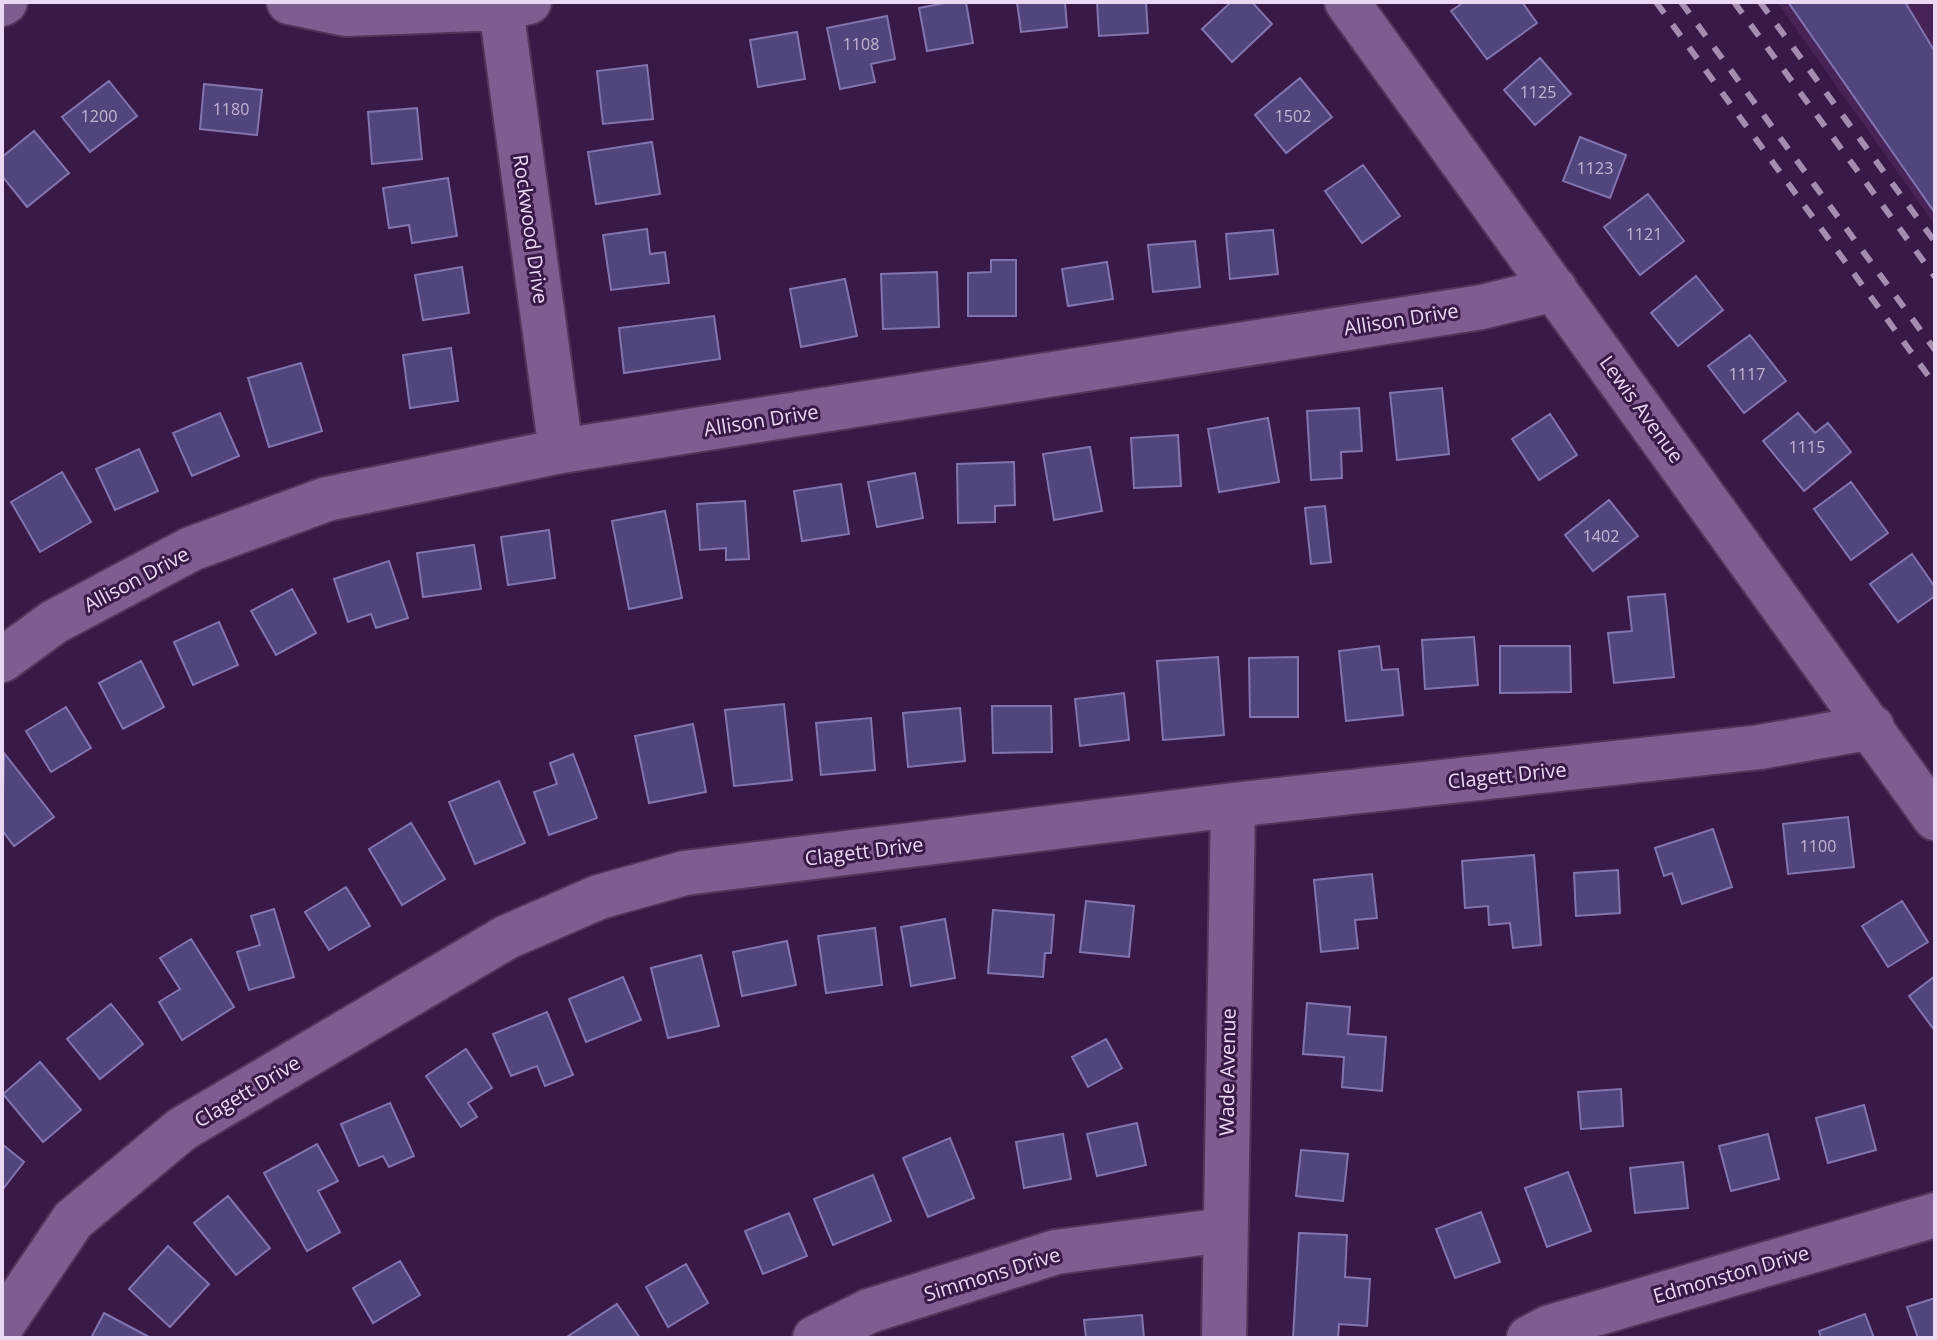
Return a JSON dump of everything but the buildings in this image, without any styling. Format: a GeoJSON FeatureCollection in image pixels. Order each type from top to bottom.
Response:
{"type":"FeatureCollection","features":[{"type":"Feature","properties":{"kind":"street"},"geometry":{"type":"LineString","coordinates":[[289,2],[346,14],[515,5]]}},
{"type":"Feature","properties":{"kind":"street","name":"Lewis Avenue"},"geometry":{"type":"LineString","coordinates":[[1347,2],[1935,818]]}},
{"type":"Feature","properties":{"kind":"street","name":"Rockwood Drive"},"geometry":{"type":"LineString","coordinates":[[515,5],[561,451]]}},
{"type":"Feature","properties":{"kind":"street","name":"Allison Drive"},"geometry":{"type":"LineString","coordinates":[[2,660],[54,622],[205,544],[327,499],[561,451],[1482,307],[1555,289]]}},
{"type":"Feature","properties":{"kind":"street","name":"Clagett Drive"},"geometry":{"type":"LineString","coordinates":[[2,1325],[73,1220],[182,1129],[507,937],[599,897],[685,873],[1233,805],[1760,747],[1872,727]]}},
{"type":"Feature","properties":{"kind":"street","name":"Wade Avenue"},"geometry":{"type":"LineString","coordinates":[[1224,1338],[1233,805]]}},
{"type":"Feature","properties":{"kind":"street","name":"Edmonston Drive"},"geometry":{"type":"LineString","coordinates":[[1529,1338],[1550,1327],[1935,1215]]}},
{"type":"Feature","properties":{"kind":"street","name":"Simmons Drive"},"geometry":{"type":"LineString","coordinates":[[815,1338],[869,1311],[1056,1252],[1224,1230]]}},
{"type":"Feature","properties":{"kind":"shaded area"},"geometry":{"type":"Polygon","coordinates":[[[1777,2],[1935,2],[1935,225],[1777,2]]]}},
{"type":"Feature","properties":{"kind":"railway"},"geometry":{"type":"LineString","coordinates":[[1656,2],[1935,385]]}},
{"type":"Feature","properties":{"kind":"railway"},"geometry":{"type":"LineString","coordinates":[[1681,2],[1935,350]]}},
{"type":"Feature","properties":{"kind":"railway"},"geometry":{"type":"LineString","coordinates":[[1734,2],[1935,277]]}},
{"type":"Feature","properties":{"kind":"railway"},"geometry":{"type":"LineString","coordinates":[[1760,2],[1935,242]]}}]}
